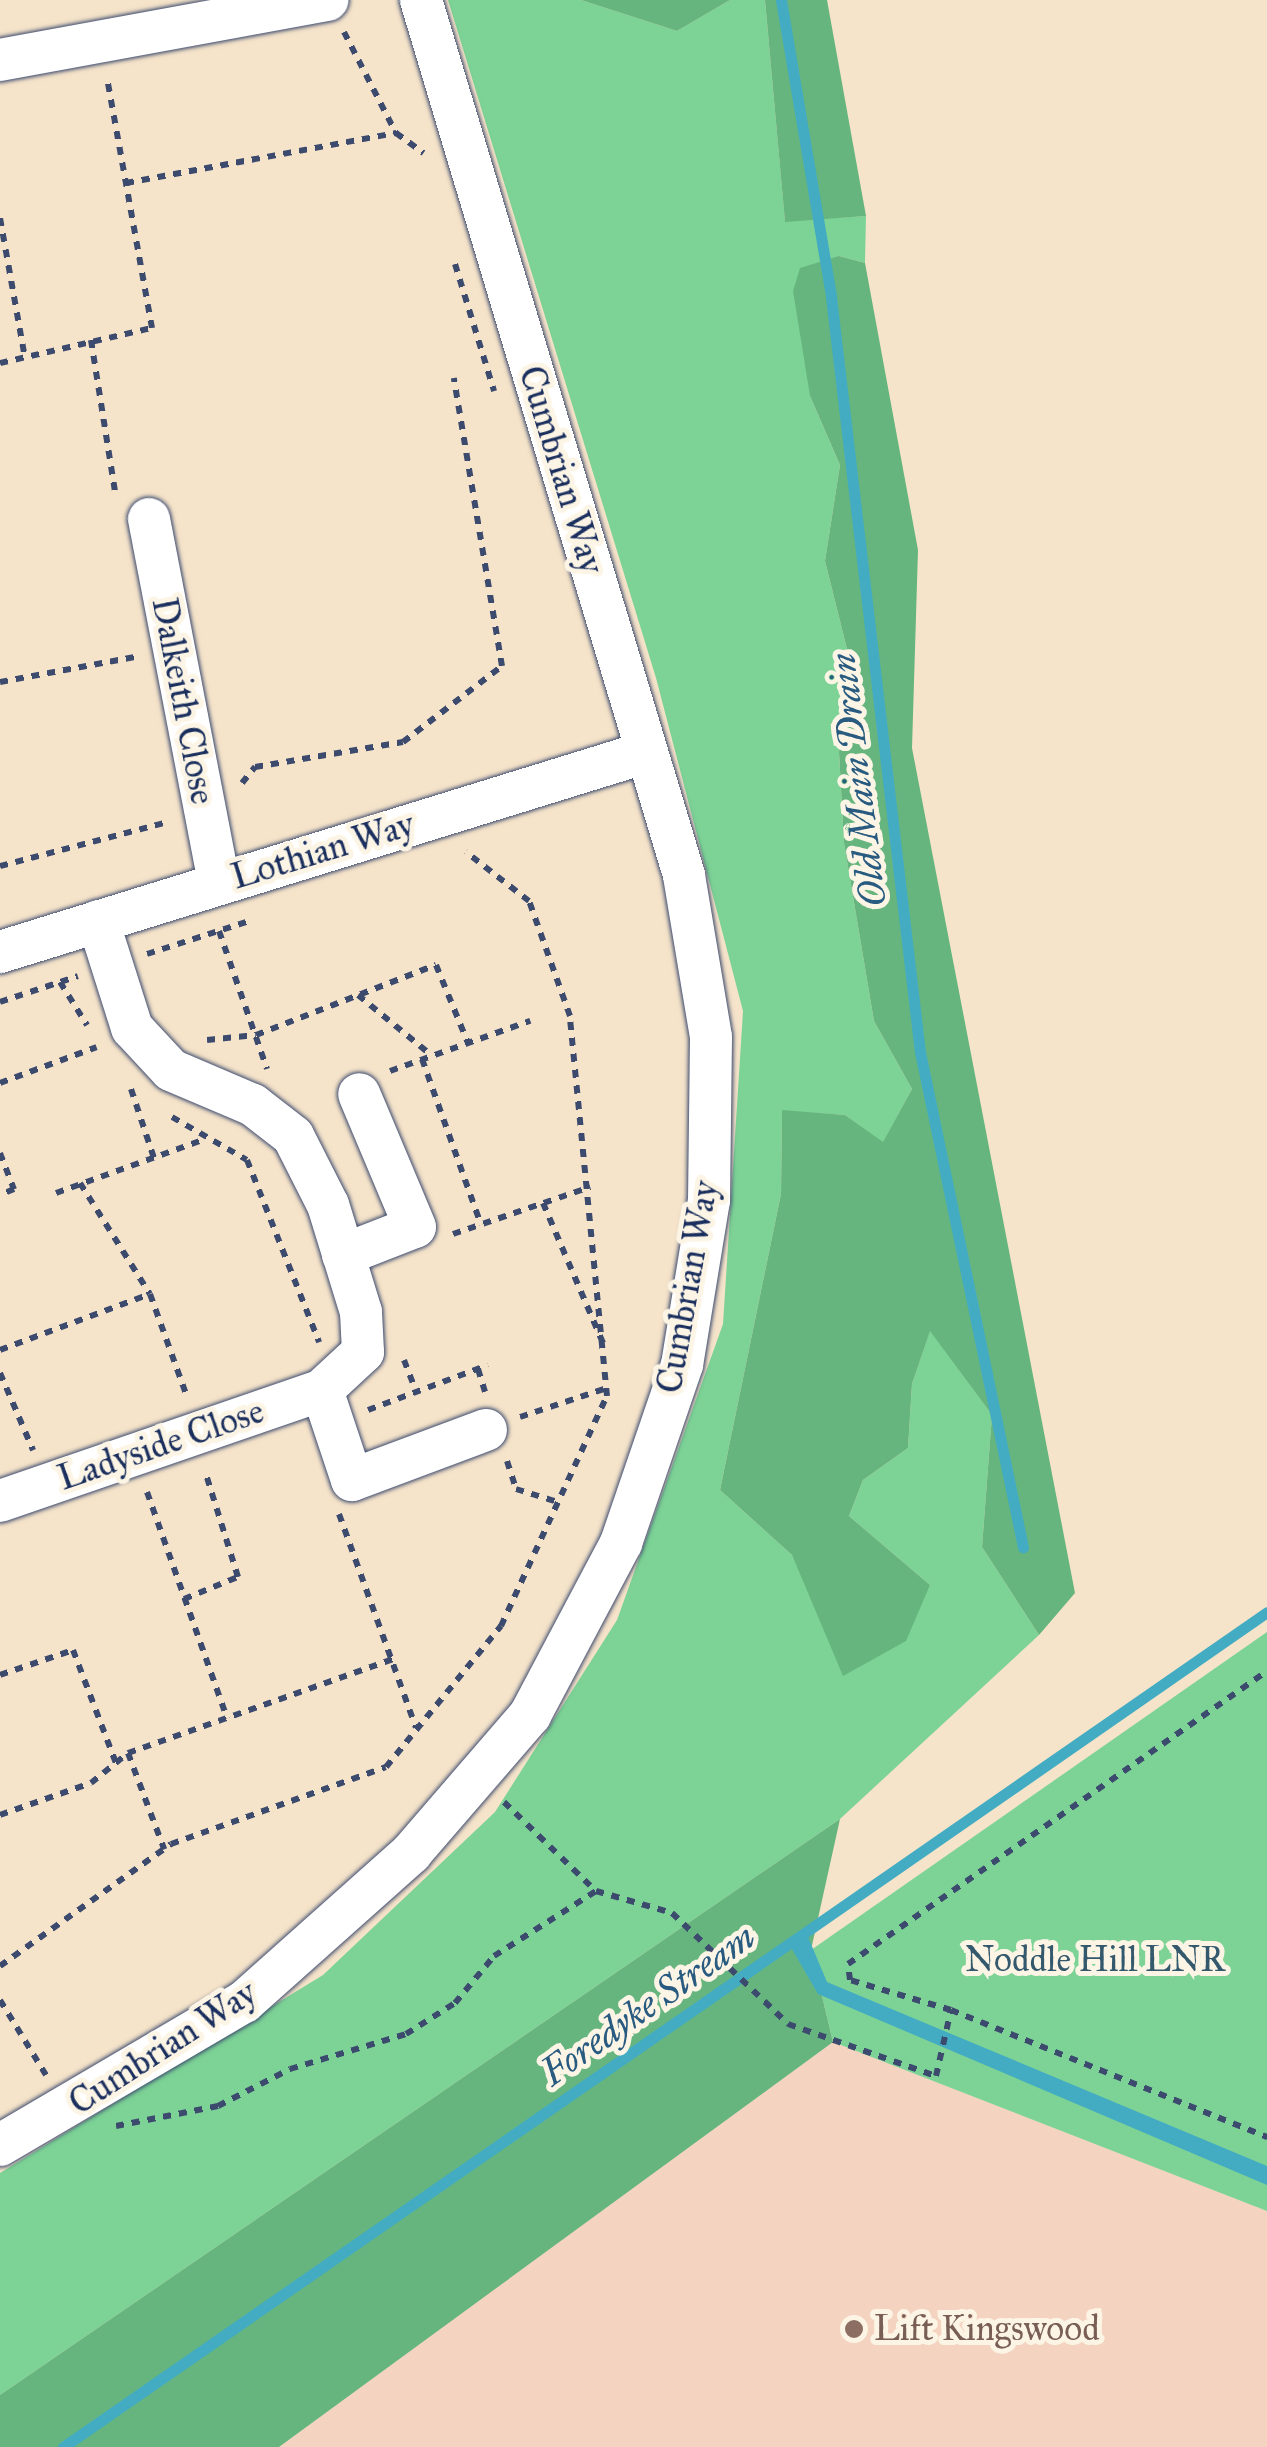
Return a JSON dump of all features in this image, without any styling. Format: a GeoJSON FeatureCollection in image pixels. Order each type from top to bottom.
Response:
{"type":"FeatureCollection","features":[{"type":"Feature","properties":{"kind":"street"},"geometry":{"type":"LineString","coordinates":[[0,60],[327,0]]}},
{"type":"Feature","properties":{"kind":"street","name":"Cumbrian Way"},"geometry":{"type":"LineString","coordinates":[[0,2146],[68,2110],[244,2002],[411,1853],[530,1715],[621,1543],[682,1365],[709,1202],[711,1037],[684,875],[421,0]]}},
{"type":"Feature","properties":{"kind":"street","name":"Dalkeith Close"},"geometry":{"type":"LineString","coordinates":[[148,518],[219,883]]}},
{"type":"Feature","properties":{"kind":"street","name":"Lothian Way"},"geometry":{"type":"LineString","coordinates":[[0,952],[647,752]]}},
{"type":"Feature","properties":{"kind":"street"},"geometry":{"type":"LineString","coordinates":[[98,921],[141,1066],[172,1070],[234,1097],[293,1136],[343,1255],[363,1352],[326,1386],[352,1480],[500,1425]]}},
{"type":"Feature","properties":{"kind":"street"},"geometry":{"type":"LineString","coordinates":[[343,1255],[415,1227],[365,1086]]}},
{"type":"Feature","properties":{"kind":"street","name":"Ladyside Close"},"geometry":{"type":"LineString","coordinates":[[0,1501],[326,1386]]}},
{"type":"Feature","properties":{"kind":"path"},"geometry":{"type":"LineString","coordinates":[[327,0],[396,132],[432,159]]}},
{"type":"Feature","properties":{"kind":"path"},"geometry":{"type":"LineString","coordinates":[[0,363],[152,328],[101,42]]}},
{"type":"Feature","properties":{"kind":"path"},"geometry":{"type":"LineString","coordinates":[[126,183],[396,132]]}},
{"type":"Feature","properties":{"kind":"path"},"geometry":{"type":"LineString","coordinates":[[0,218],[25,358]]}},
{"type":"Feature","properties":{"kind":"path"},"geometry":{"type":"LineString","coordinates":[[453,256],[501,405]]}},
{"type":"Feature","properties":{"kind":"path"},"geometry":{"type":"LineString","coordinates":[[0,866],[204,815],[254,767],[404,742],[502,666],[454,378]]}},
{"type":"Feature","properties":{"kind":"path"},"geometry":{"type":"LineString","coordinates":[[0,682],[141,656]]}},
{"type":"Feature","properties":{"kind":"path"},"geometry":{"type":"LineString","coordinates":[[0,1966],[164,1848],[386,1767],[501,1626],[606,1388],[590,1187],[570,1016],[528,901],[468,851],[450,857]]}},
{"type":"Feature","properties":{"kind":"path"},"geometry":{"type":"LineString","coordinates":[[0,1002],[255,919]]}},
{"type":"Feature","properties":{"kind":"path"},"geometry":{"type":"LineString","coordinates":[[220,931],[274,1088],[270,1118]]}},
{"type":"Feature","properties":{"kind":"path"},"geometry":{"type":"LineString","coordinates":[[116,1072],[256,1035],[436,966],[468,1043]]}},
{"type":"Feature","properties":{"kind":"path"},"geometry":{"type":"LineString","coordinates":[[60,982],[108,1059]]}},
{"type":"Feature","properties":{"kind":"path"},"geometry":{"type":"LineString","coordinates":[[358,995],[432,1056]]}},
{"type":"Feature","properties":{"kind":"path"},"geometry":{"type":"LineString","coordinates":[[365,1086],[422,1059],[530,1021]]}},
{"type":"Feature","properties":{"kind":"path"},"geometry":{"type":"LineString","coordinates":[[0,1083],[100,1046]]}},
{"type":"Feature","properties":{"kind":"path"},"geometry":{"type":"LineString","coordinates":[[422,1059],[480,1225]]}},
{"type":"Feature","properties":{"kind":"path"},"geometry":{"type":"LineString","coordinates":[[141,1066],[204,1140],[247,1160],[326,1386]]}},
{"type":"Feature","properties":{"kind":"path"},"geometry":{"type":"LineString","coordinates":[[141,1066],[154,1158]]}},
{"type":"Feature","properties":{"kind":"path"},"geometry":{"type":"LineString","coordinates":[[56,1192],[204,1140],[234,1097]]}},
{"type":"Feature","properties":{"kind":"path"},"geometry":{"type":"LineString","coordinates":[[0,1154],[14,1189],[0,1195]]}},
{"type":"Feature","properties":{"kind":"path"},"geometry":{"type":"LineString","coordinates":[[80,1184],[150,1294],[193,1415]]}},
{"type":"Feature","properties":{"kind":"path"},"geometry":{"type":"LineString","coordinates":[[448,1236],[590,1187]]}},
{"type":"Feature","properties":{"kind":"path"},"geometry":{"type":"LineString","coordinates":[[543,1204],[604,1346]]}},
{"type":"Feature","properties":{"kind":"path"},"geometry":{"type":"LineString","coordinates":[[0,1350],[150,1294]]}},
{"type":"Feature","properties":{"kind":"path"},"geometry":{"type":"LineString","coordinates":[[0,1373],[48,1484]]}},
{"type":"Feature","properties":{"kind":"path"},"geometry":{"type":"LineString","coordinates":[[500,1425],[606,1388]]}},
{"type":"Feature","properties":{"kind":"path"},"geometry":{"type":"LineString","coordinates":[[184,1598],[238,1578],[204,1470]]}},
{"type":"Feature","properties":{"kind":"path"},"geometry":{"type":"LineString","coordinates":[[146,1491],[227,1718]]}},
{"type":"Feature","properties":{"kind":"path"},"geometry":{"type":"LineString","coordinates":[[334,1502],[416,1729]]}},
{"type":"Feature","properties":{"kind":"path"},"geometry":{"type":"LineString","coordinates":[[0,1675],[73,1650],[115,1760]]}},
{"type":"Feature","properties":{"kind":"path"},"geometry":{"type":"LineString","coordinates":[[0,1815],[90,1784],[128,1753],[393,1659]]}},
{"type":"Feature","properties":{"kind":"path"},"geometry":{"type":"LineString","coordinates":[[1267,1671],[848,1964],[850,1980],[951,2010],[1267,2137]]}},
{"type":"Feature","properties":{"kind":"path"},"geometry":{"type":"LineString","coordinates":[[128,1753],[164,1848]]}},
{"type":"Feature","properties":{"kind":"path"},"geometry":{"type":"LineString","coordinates":[[476,1778],[596,1891],[672,1913],[788,2024],[936,2076],[951,2010]]}},
{"type":"Feature","properties":{"kind":"path"},"geometry":{"type":"LineString","coordinates":[[0,2000],[87,2134],[218,2106],[290,2068],[364,2052],[456,2003],[494,1956],[596,1891]]}},
{"type":"Feature","properties":{"kind":"shaded area","name":"Lift Kingswood"},"geometry":{"type":"Polygon","coordinates":[[[833,2042],[1267,2211],[1267,2447],[279,2447],[833,2042]]]}},
{"type":"Feature","properties":{"kind":"green space"},"geometry":{"type":"Polygon","coordinates":[[[448,0],[581,0],[677,31],[730,0],[765,0],[785,221],[866,216],[865,263],[839,256],[810,396],[840,465],[825,561],[849,657],[839,752],[844,843],[874,1021],[912,1089],[883,1143],[845,1115],[782,1111],[781,1194],[720,1490],[792,1555],[814,1597],[930,1585],[849,1516],[863,1480],[908,1448],[912,1384],[930,1330],[992,1415],[982,1547],[1039,1635],[840,1819],[0,2395],[0,2173],[323,1975],[495,1812],[617,1620],[723,1324],[743,1011],[656,678],[448,0]]]}},
{"type":"Feature","properties":{"kind":"green space"},"geometry":{"type":"Polygon","coordinates":[[[581,0],[730,0],[677,31],[581,0]]]}},
{"type":"Feature","properties":{"kind":"green space"},"geometry":{"type":"Polygon","coordinates":[[[765,0],[827,0],[866,216],[785,222],[765,0]]]}},
{"type":"Feature","properties":{"kind":"green space"},"geometry":{"type":"Polygon","coordinates":[[[839,256],[865,263],[918,550],[912,748],[1075,1593],[1039,1635],[982,1547],[992,1415],[930,1331],[912,1384],[908,1448],[863,1480],[849,1516],[930,1585],[906,1641],[843,1676],[792,1555],[720,1490],[781,1194],[782,1110],[845,1115],[883,1142],[912,1089],[874,1021],[844,843],[839,752],[849,657],[825,561],[840,465],[810,396],[793,291],[800,268],[839,256]]]}},
{"type":"Feature","properties":{"kind":"green space","name":"Noddle Hill LNR"},"geometry":{"type":"Polygon","coordinates":[[[1267,1632],[1267,2211],[833,2042],[811,1950],[1267,1632]]]}},
{"type":"Feature","properties":{"kind":"green space"},"geometry":{"type":"Polygon","coordinates":[[[840,1819],[811,1950],[833,2042],[279,2447],[0,2447],[0,2395],[840,1819]]]}},
{"type":"Feature","properties":{"kind":"water"},"geometry":{"type":"Polygon","coordinates":[[[806,1932],[827,1982],[1267,2166],[1267,2185],[818,1994],[789,1944],[806,1932]]]}},
{"type":"Feature","properties":{"kind":"waterway","name":"Old Main Drain"},"geometry":{"type":"LineString","coordinates":[[781,0],[831,297],[920,1052],[1023,1547]]}},
{"type":"Feature","properties":{"kind":"waterway","name":"Foredyke Stream"},"geometry":{"type":"LineString","coordinates":[[63,2447],[1267,1612]]}},
{"type":"Feature","properties":{"kind":"place","name":"Lift Kingswood"},"geometry":{"type":"Point","coordinates":[854,2329]}}]}
